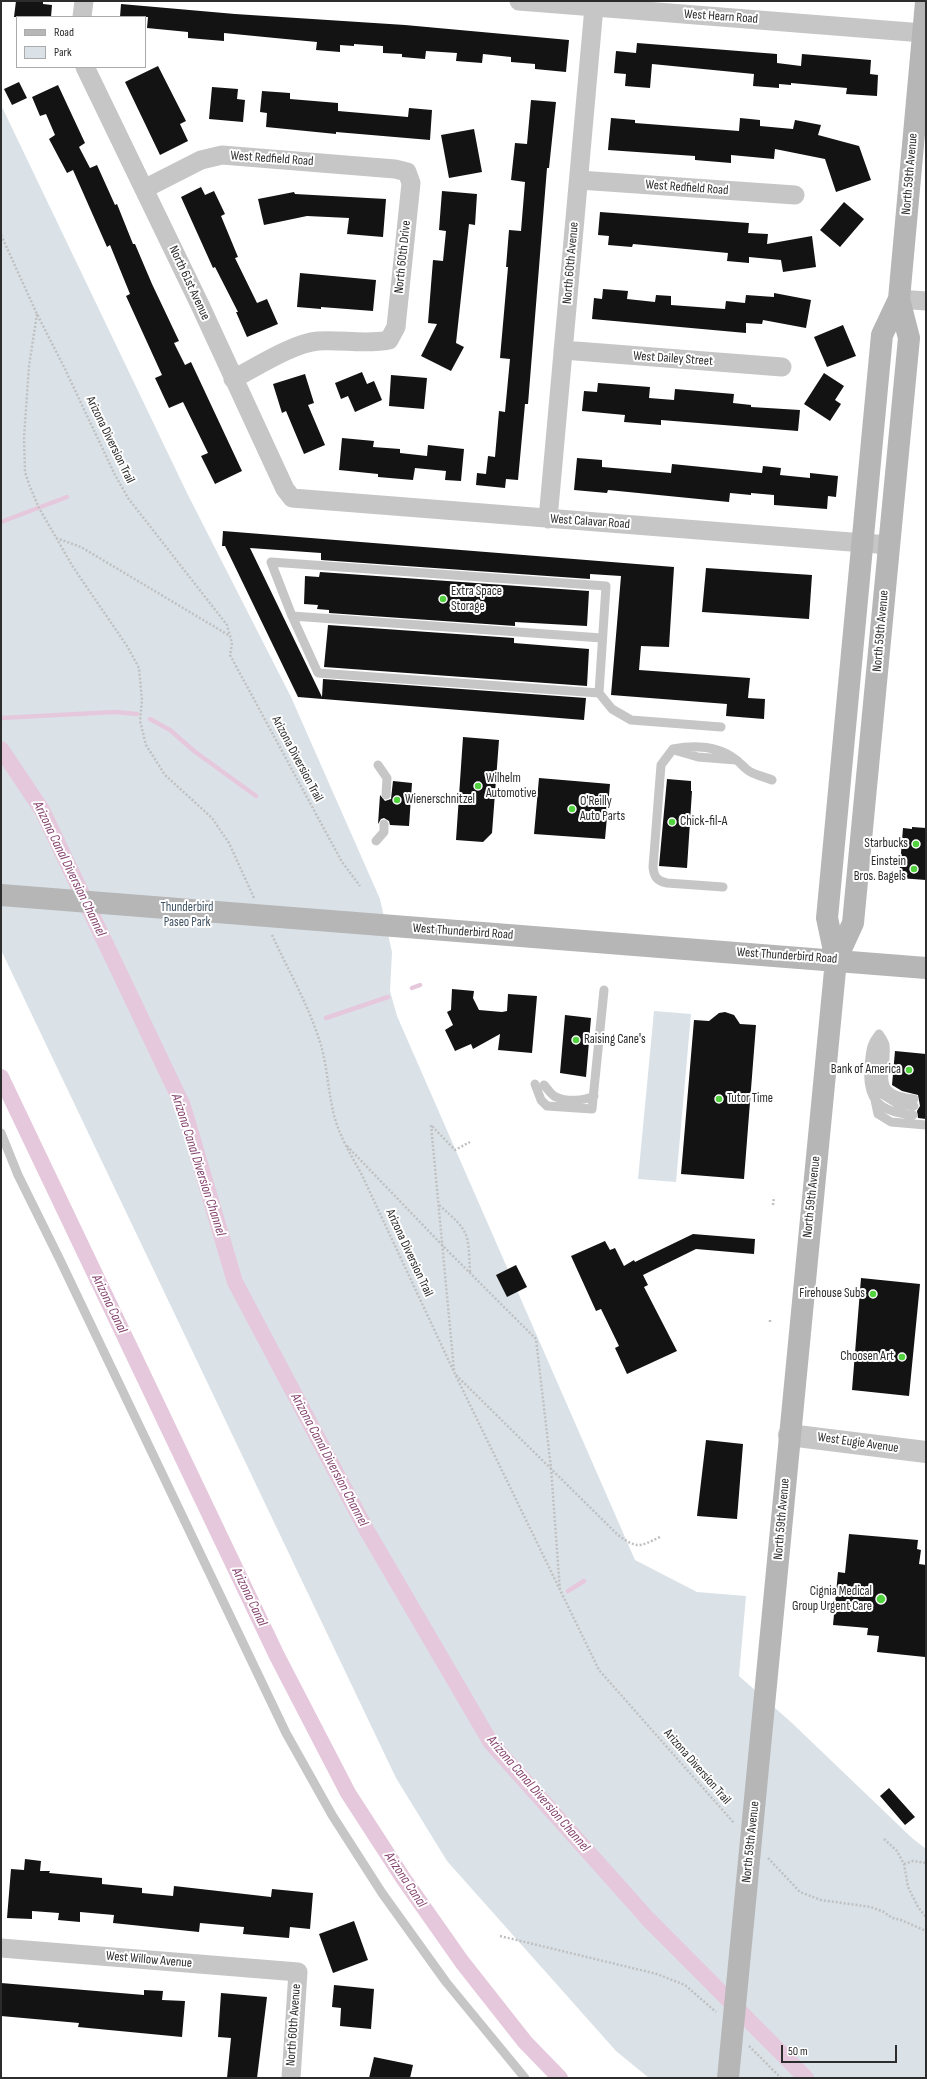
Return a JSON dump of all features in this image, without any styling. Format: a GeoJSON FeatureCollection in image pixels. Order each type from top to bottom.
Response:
{"type":"FeatureCollection","features":[{"type":"Feature","properties":{"kind":"main road","name":"North 59th Avenue"},"geometry":{"type":"LineString","coordinates":[[728,2078],[836,960],[853,923],[869,760],[909,338],[899,299],[926,2]]}},
{"type":"Feature","properties":{"kind":"main road","name":"North 59th Avenue"},"geometry":{"type":"LineString","coordinates":[[836,960],[826,918],[882,334],[899,299]]}},
{"type":"Feature","properties":{"kind":"main road"},"geometry":{"type":"LineString","coordinates":[[848,688],[856,712],[854,745],[856,752],[859,756],[869,760]]}},
{"type":"Feature","properties":{"kind":"main road","name":"West Thunderbird Road"},"geometry":{"type":"LineString","coordinates":[[1,895],[926,968]]}},
{"type":"Feature","properties":{"kind":"street"},"geometry":{"type":"LineString","coordinates":[[82,16],[84,1]]}},
{"type":"Feature","properties":{"kind":"street","name":"West Hearn Road"},"geometry":{"type":"LineString","coordinates":[[519,1],[923,33]]}},
{"type":"Feature","properties":{"kind":"street","name":"North 60th Avenue"},"geometry":{"type":"LineString","coordinates":[[548,519],[594,7]]}},
{"type":"Feature","properties":{"kind":"street","name":"North 61st Avenue"},"geometry":{"type":"LineString","coordinates":[[85,68],[200,305],[285,489],[292,498]]}},
{"type":"Feature","properties":{"kind":"street","name":"West Redfield Road"},"geometry":{"type":"LineString","coordinates":[[144,189],[201,160],[222,155],[395,169],[407,172]]}},
{"type":"Feature","properties":{"kind":"street","name":"North 60th Drive"},"geometry":{"type":"LineString","coordinates":[[233,379],[292,349],[315,341],[338,340],[376,343],[388,340],[396,327],[411,183],[407,172]]}},
{"type":"Feature","properties":{"kind":"street","name":"West Redfield Road"},"geometry":{"type":"LineString","coordinates":[[579,180],[795,195]]}},
{"type":"Feature","properties":{"kind":"street"},"geometry":{"type":"LineString","coordinates":[[899,299],[926,301]]}},
{"type":"Feature","properties":{"kind":"street","name":"West Dailey Street"},"geometry":{"type":"LineString","coordinates":[[563,350],[782,367]]}},
{"type":"Feature","properties":{"kind":"street","name":"West Calavar Road"},"geometry":{"type":"LineString","coordinates":[[292,498],[889,545]]}},
{"type":"Feature","properties":{"kind":"street","name":"West Eugie Avenue"},"geometry":{"type":"LineString","coordinates":[[789,1435],[926,1452]]}},
{"type":"Feature","properties":{"kind":"street","name":"West Willow Avenue"},"geometry":{"type":"LineString","coordinates":[[1,1948],[298,1972]]}},
{"type":"Feature","properties":{"kind":"street","name":"North 60th Avenue"},"geometry":{"type":"LineString","coordinates":[[290,2078],[298,1972]]}},
{"type":"Feature","properties":{"kind":"lane"},"geometry":{"type":"LineString","coordinates":[[599,693],[318,673],[292,616],[271,562],[606,586],[599,693],[612,710],[631,720],[721,727]]}},
{"type":"Feature","properties":{"kind":"lane"},"geometry":{"type":"LineString","coordinates":[[292,616],[602,638]]}},
{"type":"Feature","properties":{"kind":"lane"},"geometry":{"type":"LineString","coordinates":[[722,888],[668,884],[660,881],[654,876],[653,867],[661,765],[672,749],[688,746],[709,748],[725,752],[737,760],[749,772],[772,780]]}},
{"type":"Feature","properties":{"kind":"lane"},"geometry":{"type":"LineString","coordinates":[[378,765],[387,778],[386,795]]}},
{"type":"Feature","properties":{"kind":"lane"},"geometry":{"type":"LineString","coordinates":[[376,841],[384,832],[384,824]]}},
{"type":"Feature","properties":{"kind":"lane"},"geometry":{"type":"LineString","coordinates":[[535,1084],[541,1100],[547,1106],[587,1110],[592,1109],[604,990]]}},
{"type":"Feature","properties":{"kind":"lane"},"geometry":{"type":"LineString","coordinates":[[875,1100],[883,1107],[895,1113],[914,1106],[887,1088],[883,1074],[885,1044],[879,1034],[871,1044],[869,1072],[869,1087],[875,1100],[878,1114],[891,1122],[926,1125]]}},
{"type":"Feature","properties":{"kind":"lane"},"geometry":{"type":"LineString","coordinates":[[544,1085],[554,1097],[585,1100],[594,1096]]}},
{"type":"Feature","properties":{"kind":"lane"},"geometry":{"type":"LineString","coordinates":[[1,1133],[18,1175],[286,1733],[332,1815],[382,1893],[446,1982],[525,2078]]}},
{"type":"Feature","properties":{"kind":"path","name":"Arizona Diversion Trail"},"geometry":{"type":"LineString","coordinates":[[1,235],[37,314],[65,369],[115,475],[128,498],[227,625],[230,636],[230,655],[339,857],[360,886]]}},
{"type":"Feature","properties":{"kind":"path"},"geometry":{"type":"LineString","coordinates":[[37,314],[29,366],[24,437],[24,466],[37,504],[84,585],[127,646],[140,668],[142,700],[140,721],[146,745],[165,775],[212,818],[228,843],[255,900]]}},
{"type":"Feature","properties":{"kind":"path"},"geometry":{"type":"LineString","coordinates":[[56,538],[81,547],[230,636]]}},
{"type":"Feature","properties":{"kind":"path","name":"Arizona Diversion Trail"},"geometry":{"type":"LineString","coordinates":[[269,929],[312,1021],[322,1048],[330,1087],[332,1107],[344,1142],[361,1173],[454,1372],[599,1670],[740,1829]]}},
{"type":"Feature","properties":{"kind":"path","name":"Arizona Diversion Trail"},"geometry":{"type":"LineString","coordinates":[[470,1142],[455,1150],[431,1125],[454,1372],[618,1535],[632,1545],[641,1546],[660,1537]]}},
{"type":"Feature","properties":{"kind":"path","name":"Arizona Diversion Trail"},"geometry":{"type":"LineString","coordinates":[[344,1142],[442,1246],[470,1272],[536,1340],[551,1468],[560,1592]]}},
{"type":"Feature","properties":{"kind":"path"},"geometry":{"type":"LineString","coordinates":[[773,1205],[774,1197]]}},
{"type":"Feature","properties":{"kind":"path"},"geometry":{"type":"LineString","coordinates":[[439,1205],[462,1225],[469,1239],[470,1272]]}},
{"type":"Feature","properties":{"kind":"path"},"geometry":{"type":"LineString","coordinates":[[884,1839],[897,1851],[904,1864],[908,1888],[918,1907],[926,1916]]}},
{"type":"Feature","properties":{"kind":"path"},"geometry":{"type":"LineString","coordinates":[[767,1858],[800,1892],[828,1902],[871,1907],[884,1912],[892,1918],[901,1920],[926,1931]]}},
{"type":"Feature","properties":{"kind":"path"},"geometry":{"type":"LineString","coordinates":[[904,1864],[913,1861],[926,1863]]}},
{"type":"Feature","properties":{"kind":"path"},"geometry":{"type":"LineString","coordinates":[[500,1936],[657,1974],[685,1985],[720,2015]]}},
{"type":"Feature","properties":{"kind":"path"},"geometry":{"type":"LineString","coordinates":[[746,2043],[781,2078]]}},
{"type":"Feature","properties":{"kind":"green space","name":"Thunderbird Paseo Park"},"geometry":{"type":"Polygon","coordinates":[[[1,105],[187,493],[291,697],[380,899],[392,952],[390,991],[397,1016],[635,1560],[697,1592],[746,1596],[739,1676],[792,1723],[912,1838],[926,1849],[926,2078],[649,2078],[616,2051],[447,1861],[396,1778],[1,950],[1,105]]]}},
{"type":"Feature","properties":{"kind":"green space"},"geometry":{"type":"Polygon","coordinates":[[[654,1011],[691,1014],[676,1182],[638,1179],[654,1011]]]}},
{"type":"Feature","properties":{"kind":"building"},"geometry":{"type":"Polygon","coordinates":[[[16,1],[43,1],[43,4],[52,5],[51,16],[14,17],[16,1]]]}},
{"type":"Feature","properties":{"kind":"building"},"geometry":{"type":"Polygon","coordinates":[[[121,4],[235,14],[405,25],[569,40],[566,72],[535,69],[535,64],[511,62],[511,57],[483,54],[482,63],[456,61],[457,53],[426,51],[425,59],[402,57],[402,54],[383,53],[383,46],[354,44],[354,46],[340,45],[340,52],[316,50],[317,42],[224,33],[224,41],[188,38],[188,32],[147,28],[148,17],[146,16],[120,16],[121,4]]]}},
{"type":"Feature","properties":{"kind":"building"},"geometry":{"type":"Polygon","coordinates":[[[637,43],[777,54],[777,63],[801,66],[802,54],[871,60],[870,74],[878,75],[877,96],[846,94],[847,88],[791,83],[791,85],[779,84],[779,88],[753,86],[754,74],[652,64],[650,88],[625,86],[626,74],[614,73],[616,51],[636,53],[637,43]]]}},
{"type":"Feature","properties":{"kind":"building"},"geometry":{"type":"Polygon","coordinates":[[[158,66],[186,121],[180,124],[188,141],[160,155],[125,82],[158,66]]]}},
{"type":"Feature","properties":{"kind":"building"},"geometry":{"type":"Polygon","coordinates":[[[19,82],[27,98],[12,105],[4,89],[19,82]]]}},
{"type":"Feature","properties":{"kind":"building"},"geometry":{"type":"Polygon","coordinates":[[[58,85],[85,143],[79,147],[90,168],[97,165],[115,205],[117,204],[133,244],[135,244],[179,341],[174,343],[185,365],[191,362],[242,471],[215,484],[201,456],[208,453],[183,402],[169,408],[155,378],[162,375],[126,296],[130,294],[110,245],[107,247],[73,170],[67,173],[49,139],[55,135],[46,114],[40,116],[32,97],[58,85]]]}},
{"type":"Feature","properties":{"kind":"building"},"geometry":{"type":"Polygon","coordinates":[[[212,87],[238,89],[237,99],[245,100],[243,122],[209,119],[212,87]]]}},
{"type":"Feature","properties":{"kind":"building"},"geometry":{"type":"Polygon","coordinates":[[[262,91],[290,93],[290,99],[338,103],[338,111],[408,117],[409,108],[432,110],[430,140],[336,132],[336,134],[266,127],[267,113],[260,112],[262,91]]]}},
{"type":"Feature","properties":{"kind":"building"},"geometry":{"type":"Polygon","coordinates":[[[531,100],[556,102],[549,168],[547,168],[528,404],[525,404],[518,480],[506,479],[505,488],[476,485],[477,473],[486,474],[488,456],[495,457],[499,411],[505,412],[510,359],[500,358],[508,267],[506,267],[509,230],[521,231],[525,182],[511,180],[515,143],[527,144],[531,100]]]}},
{"type":"Feature","properties":{"kind":"building"},"geometry":{"type":"Polygon","coordinates":[[[611,118],[635,120],[635,123],[739,131],[740,118],[760,120],[760,126],[793,129],[795,120],[821,125],[818,135],[859,146],[871,180],[836,192],[825,159],[775,149],[774,159],[731,155],[731,163],[695,160],[695,156],[608,150],[611,118]]]}},
{"type":"Feature","properties":{"kind":"building"},"geometry":{"type":"Polygon","coordinates":[[[474,129],[482,172],[449,178],[441,135],[474,129]]]}},
{"type":"Feature","properties":{"kind":"building"},"geometry":{"type":"Polygon","coordinates":[[[201,187],[205,195],[214,191],[225,214],[221,216],[238,257],[235,258],[257,303],[267,299],[278,324],[247,337],[236,312],[238,312],[215,267],[213,268],[181,197],[201,187]]]}},
{"type":"Feature","properties":{"kind":"building"},"geometry":{"type":"Polygon","coordinates":[[[442,191],[477,194],[475,225],[469,224],[456,343],[464,347],[451,371],[421,356],[437,324],[428,323],[433,260],[443,261],[446,231],[439,230],[442,191]]]}},
{"type":"Feature","properties":{"kind":"building"},"geometry":{"type":"Polygon","coordinates":[[[294,192],[295,194],[386,199],[383,237],[347,234],[349,218],[307,216],[264,225],[258,199],[294,192]]]}},
{"type":"Feature","properties":{"kind":"building"},"geometry":{"type":"Polygon","coordinates":[[[844,202],[864,219],[840,247],[820,230],[844,202]]]}},
{"type":"Feature","properties":{"kind":"building"},"geometry":{"type":"Polygon","coordinates":[[[600,212],[749,223],[748,233],[768,234],[767,244],[812,236],[816,267],[783,272],[781,260],[749,257],[749,263],[727,261],[728,253],[633,244],[632,247],[608,245],[609,236],[598,235],[600,212]]]}},
{"type":"Feature","properties":{"kind":"building"},"geometry":{"type":"Polygon","coordinates":[[[300,273],[376,280],[373,311],[321,307],[321,309],[297,307],[300,273]]]}},
{"type":"Feature","properties":{"kind":"building"},"geometry":{"type":"Polygon","coordinates":[[[603,289],[628,291],[627,299],[655,302],[656,295],[671,296],[671,305],[725,309],[726,301],[745,303],[746,295],[774,297],[774,293],[811,300],[806,328],[763,320],[762,324],[746,323],[746,333],[592,319],[594,298],[602,299],[603,289]]]}},
{"type":"Feature","properties":{"kind":"building"},"geometry":{"type":"Polygon","coordinates":[[[843,325],[856,356],[827,367],[814,337],[843,325]]]}},
{"type":"Feature","properties":{"kind":"building"},"geometry":{"type":"Polygon","coordinates":[[[362,372],[367,384],[374,381],[382,400],[355,412],[348,396],[341,399],[335,383],[362,372]]]}},
{"type":"Feature","properties":{"kind":"building"},"geometry":{"type":"Polygon","coordinates":[[[824,373],[844,386],[835,400],[841,404],[830,421],[804,404],[824,373]]]}},
{"type":"Feature","properties":{"kind":"building"},"geometry":{"type":"Polygon","coordinates":[[[305,374],[314,403],[308,405],[325,445],[304,454],[286,411],[282,413],[273,384],[305,374]]]}},
{"type":"Feature","properties":{"kind":"building"},"geometry":{"type":"Polygon","coordinates":[[[391,375],[427,378],[424,409],[389,406],[391,375]]]}},
{"type":"Feature","properties":{"kind":"building"},"geometry":{"type":"Polygon","coordinates":[[[598,383],[650,387],[649,398],[674,400],[675,389],[734,394],[733,403],[751,405],[751,407],[800,410],[798,431],[661,420],[661,425],[624,422],[625,415],[582,411],[584,391],[597,392],[598,383]]]}},
{"type":"Feature","properties":{"kind":"building"},"geometry":{"type":"Polygon","coordinates":[[[342,438],[374,441],[373,447],[400,449],[400,453],[427,456],[428,445],[464,449],[461,481],[445,480],[446,471],[415,468],[413,480],[378,477],[378,474],[339,470],[342,438]]]}},
{"type":"Feature","properties":{"kind":"building"},"geometry":{"type":"Polygon","coordinates":[[[577,458],[602,460],[602,467],[671,473],[672,464],[762,473],[763,466],[781,468],[780,475],[810,478],[810,473],[838,476],[836,497],[828,496],[827,509],[774,505],[774,495],[751,493],[751,495],[730,493],[729,502],[608,490],[607,493],[574,490],[577,458]]]}},
{"type":"Feature","properties":{"kind":"building"},"geometry":{"type":"Polygon","coordinates":[[[223,531],[674,567],[669,647],[641,646],[639,670],[750,678],[748,698],[765,699],[764,719],[726,716],[727,704],[611,695],[621,576],[590,574],[590,579],[321,560],[321,553],[250,548],[322,697],[323,679],[586,698],[584,720],[298,697],[225,546],[222,546],[223,531]]]}},
{"type":"Feature","properties":{"kind":"building"},"geometry":{"type":"Polygon","coordinates":[[[706,568],[812,575],[809,619],[702,612],[706,568]]]}},
{"type":"Feature","properties":{"kind":"building"},"geometry":{"type":"Polygon","coordinates":[[[320,572],[589,591],[587,626],[515,622],[515,626],[329,613],[329,610],[317,609],[318,605],[304,604],[305,576],[319,577],[320,572]]]}},
{"type":"Feature","properties":{"kind":"building"},"geometry":{"type":"Polygon","coordinates":[[[328,625],[514,638],[514,643],[589,649],[587,686],[324,667],[328,625]]]}},
{"type":"Feature","properties":{"kind":"building","name":"Wilhelm Automotive"},"geometry":{"type":"Polygon","coordinates":[[[463,737],[499,740],[492,833],[483,842],[456,840],[463,737]]]}},
{"type":"Feature","properties":{"kind":"building","name":"O'Reilly Auto Parts"},"geometry":{"type":"Polygon","coordinates":[[[539,778],[610,784],[605,839],[534,834],[539,778]]]}},
{"type":"Feature","properties":{"kind":"building","name":"Chick-fil-A"},"geometry":{"type":"Polygon","coordinates":[[[667,779],[691,781],[692,791],[687,868],[659,866],[667,779]]]}},
{"type":"Feature","properties":{"kind":"building"},"geometry":{"type":"Polygon","coordinates":[[[393,781],[412,783],[409,826],[390,825],[389,821],[384,818],[381,819],[378,824],[380,795],[385,801],[391,799],[393,781]]]}},
{"type":"Feature","properties":{"kind":"building"},"geometry":{"type":"Polygon","coordinates":[[[912,827],[926,828],[926,880],[899,878],[903,828],[912,829],[912,827]]]}},
{"type":"Feature","properties":{"kind":"building"},"geometry":{"type":"Polygon","coordinates":[[[452,989],[474,991],[473,998],[479,1010],[502,1012],[507,1011],[508,994],[537,996],[532,1053],[498,1050],[500,1034],[473,1049],[471,1044],[455,1051],[445,1030],[453,1025],[447,1012],[451,1010],[452,989]]]}},
{"type":"Feature","properties":{"kind":"building","name":"Tutor Time"},"geometry":{"type":"Polygon","coordinates":[[[725,1012],[734,1015],[740,1024],[756,1025],[744,1179],[681,1174],[694,1020],[709,1021],[719,1013],[725,1012]]]}},
{"type":"Feature","properties":{"kind":"building","name":"Raising Cane's"},"geometry":{"type":"Polygon","coordinates":[[[565,1015],[591,1018],[586,1077],[560,1073],[565,1015]]]}},
{"type":"Feature","properties":{"kind":"building","name":"Bank of America"},"geometry":{"type":"Polygon","coordinates":[[[895,1051],[926,1054],[926,1119],[918,1118],[917,1111],[920,1106],[918,1095],[902,1091],[892,1085],[895,1051]]]}},
{"type":"Feature","properties":{"kind":"building"},"geometry":{"type":"Polygon","coordinates":[[[693,1234],[755,1239],[754,1254],[696,1249],[643,1275],[648,1285],[644,1287],[677,1351],[627,1374],[615,1348],[619,1346],[601,1309],[596,1311],[571,1256],[605,1241],[610,1250],[615,1248],[624,1266],[634,1260],[635,1262],[693,1234]]]}},
{"type":"Feature","properties":{"kind":"building"},"geometry":{"type":"Polygon","coordinates":[[[516,1265],[527,1287],[507,1297],[496,1275],[516,1265]]]}},
{"type":"Feature","properties":{"kind":"building"},"geometry":{"type":"Polygon","coordinates":[[[861,1278],[920,1284],[909,1396],[852,1390],[861,1278]]]}},
{"type":"Feature","properties":{"kind":"building"},"geometry":{"type":"Polygon","coordinates":[[[706,1440],[743,1444],[737,1519],[697,1516],[706,1440]]]}},
{"type":"Feature","properties":{"kind":"building","name":"Cignia Medical Group Urgent Care"},"geometry":{"type":"Polygon","coordinates":[[[849,1534],[918,1540],[917,1549],[921,1550],[919,1564],[926,1565],[925,1657],[877,1652],[879,1636],[867,1635],[868,1628],[833,1625],[838,1572],[845,1573],[849,1534]]]}},
{"type":"Feature","properties":{"kind":"building"},"geometry":{"type":"Polygon","coordinates":[[[889,1788],[915,1817],[905,1825],[880,1796],[889,1788]]]}},
{"type":"Feature","properties":{"kind":"building"},"geometry":{"type":"Polygon","coordinates":[[[25,1859],[41,1861],[40,1871],[102,1878],[102,1884],[142,1888],[142,1893],[173,1896],[174,1886],[271,1897],[272,1889],[313,1893],[310,1929],[290,1927],[289,1938],[243,1934],[244,1927],[200,1923],[199,1932],[113,1923],[114,1915],[80,1912],[80,1922],[58,1920],[59,1913],[32,1911],[32,1919],[7,1918],[11,1869],[24,1870],[25,1859]]]}},
{"type":"Feature","properties":{"kind":"building"},"geometry":{"type":"Polygon","coordinates":[[[354,1921],[368,1960],[333,1973],[319,1934],[354,1921]]]}},
{"type":"Feature","properties":{"kind":"building"},"geometry":{"type":"Polygon","coordinates":[[[1,1983],[144,1995],[144,1990],[163,1991],[162,2000],[185,2001],[182,2037],[78,2027],[79,2023],[1,2016],[1,1983]]]}},
{"type":"Feature","properties":{"kind":"building"},"geometry":{"type":"Polygon","coordinates":[[[334,1985],[374,1989],[371,2029],[340,2026],[341,2008],[332,2007],[334,1985]]]}},
{"type":"Feature","properties":{"kind":"building"},"geometry":{"type":"Polygon","coordinates":[[[221,1993],[267,1997],[257,2078],[227,2078],[231,2038],[218,2037],[221,1993]]]}},
{"type":"Feature","properties":{"kind":"building"},"geometry":{"type":"Polygon","coordinates":[[[374,2057],[413,2065],[410,2078],[369,2078],[374,2057]]]}},
{"type":"Feature","properties":{"kind":"waterway"},"geometry":{"type":"LineString","coordinates":[[1,522],[67,497]]}},
{"type":"Feature","properties":{"kind":"waterway"},"geometry":{"type":"LineString","coordinates":[[1,718],[115,712],[137,714]]}},
{"type":"Feature","properties":{"kind":"waterway"},"geometry":{"type":"LineString","coordinates":[[150,719],[170,730],[194,751],[256,796]]}},
{"type":"Feature","properties":{"kind":"waterway","name":"Arizona Canal Diversion Channel"},"geometry":{"type":"LineString","coordinates":[[1,749],[42,810],[183,1106],[235,1282],[366,1529],[491,1743],[648,1919],[806,2078]]}},
{"type":"Feature","properties":{"kind":"waterway"},"geometry":{"type":"LineString","coordinates":[[412,988],[420,985]]}},
{"type":"Feature","properties":{"kind":"waterway"},"geometry":{"type":"LineString","coordinates":[[326,1018],[388,997]]}},
{"type":"Feature","properties":{"kind":"waterway","name":"Arizona Canal"},"geometry":{"type":"LineString","coordinates":[[1,1077],[277,1656],[348,1793],[403,1878],[462,1962],[525,2042],[560,2078]]}},
{"type":"Feature","properties":{"kind":"waterway"},"geometry":{"type":"LineString","coordinates":[[568,1591],[584,1581]]}},
{"type":"Feature","properties":{"kind":"place","name":"Extra Space Storage"},"geometry":{"type":"Point","coordinates":[443,599]}},
{"type":"Feature","properties":{"kind":"place","name":"Wilhelm Automotive"},"geometry":{"type":"Point","coordinates":[478,786]}},
{"type":"Feature","properties":{"kind":"place","name":"Wienerschnitzel"},"geometry":{"type":"Point","coordinates":[397,800]}},
{"type":"Feature","properties":{"kind":"place","name":"O'Reilly Auto Parts"},"geometry":{"type":"Point","coordinates":[572,809]}},
{"type":"Feature","properties":{"kind":"place","name":"Chick-fil-A"},"geometry":{"type":"Point","coordinates":[672,822]}},
{"type":"Feature","properties":{"kind":"place","name":"Starbucks"},"geometry":{"type":"Point","coordinates":[916,844]}},
{"type":"Feature","properties":{"kind":"place","name":"Einstein Bros. Bagels"},"geometry":{"type":"Point","coordinates":[914,869]}},
{"type":"Feature","properties":{"kind":"place","name":"Raising Cane's"},"geometry":{"type":"Point","coordinates":[576,1040]}},
{"type":"Feature","properties":{"kind":"place","name":"Bank of America"},"geometry":{"type":"Point","coordinates":[909,1070]}},
{"type":"Feature","properties":{"kind":"place","name":"Tutor Time"},"geometry":{"type":"Point","coordinates":[719,1099]}},
{"type":"Feature","properties":{"kind":"place","name":"Firehouse Subs"},"geometry":{"type":"Point","coordinates":[873,1294]}},
{"type":"Feature","properties":{"kind":"place","name":"Choosen Art"},"geometry":{"type":"Point","coordinates":[902,1357]}},
{"type":"Feature","properties":{"kind":"place","name":"Cignia Medical Group Urgent Care"},"geometry":{"type":"Point","coordinates":[881,1599]}}]}
